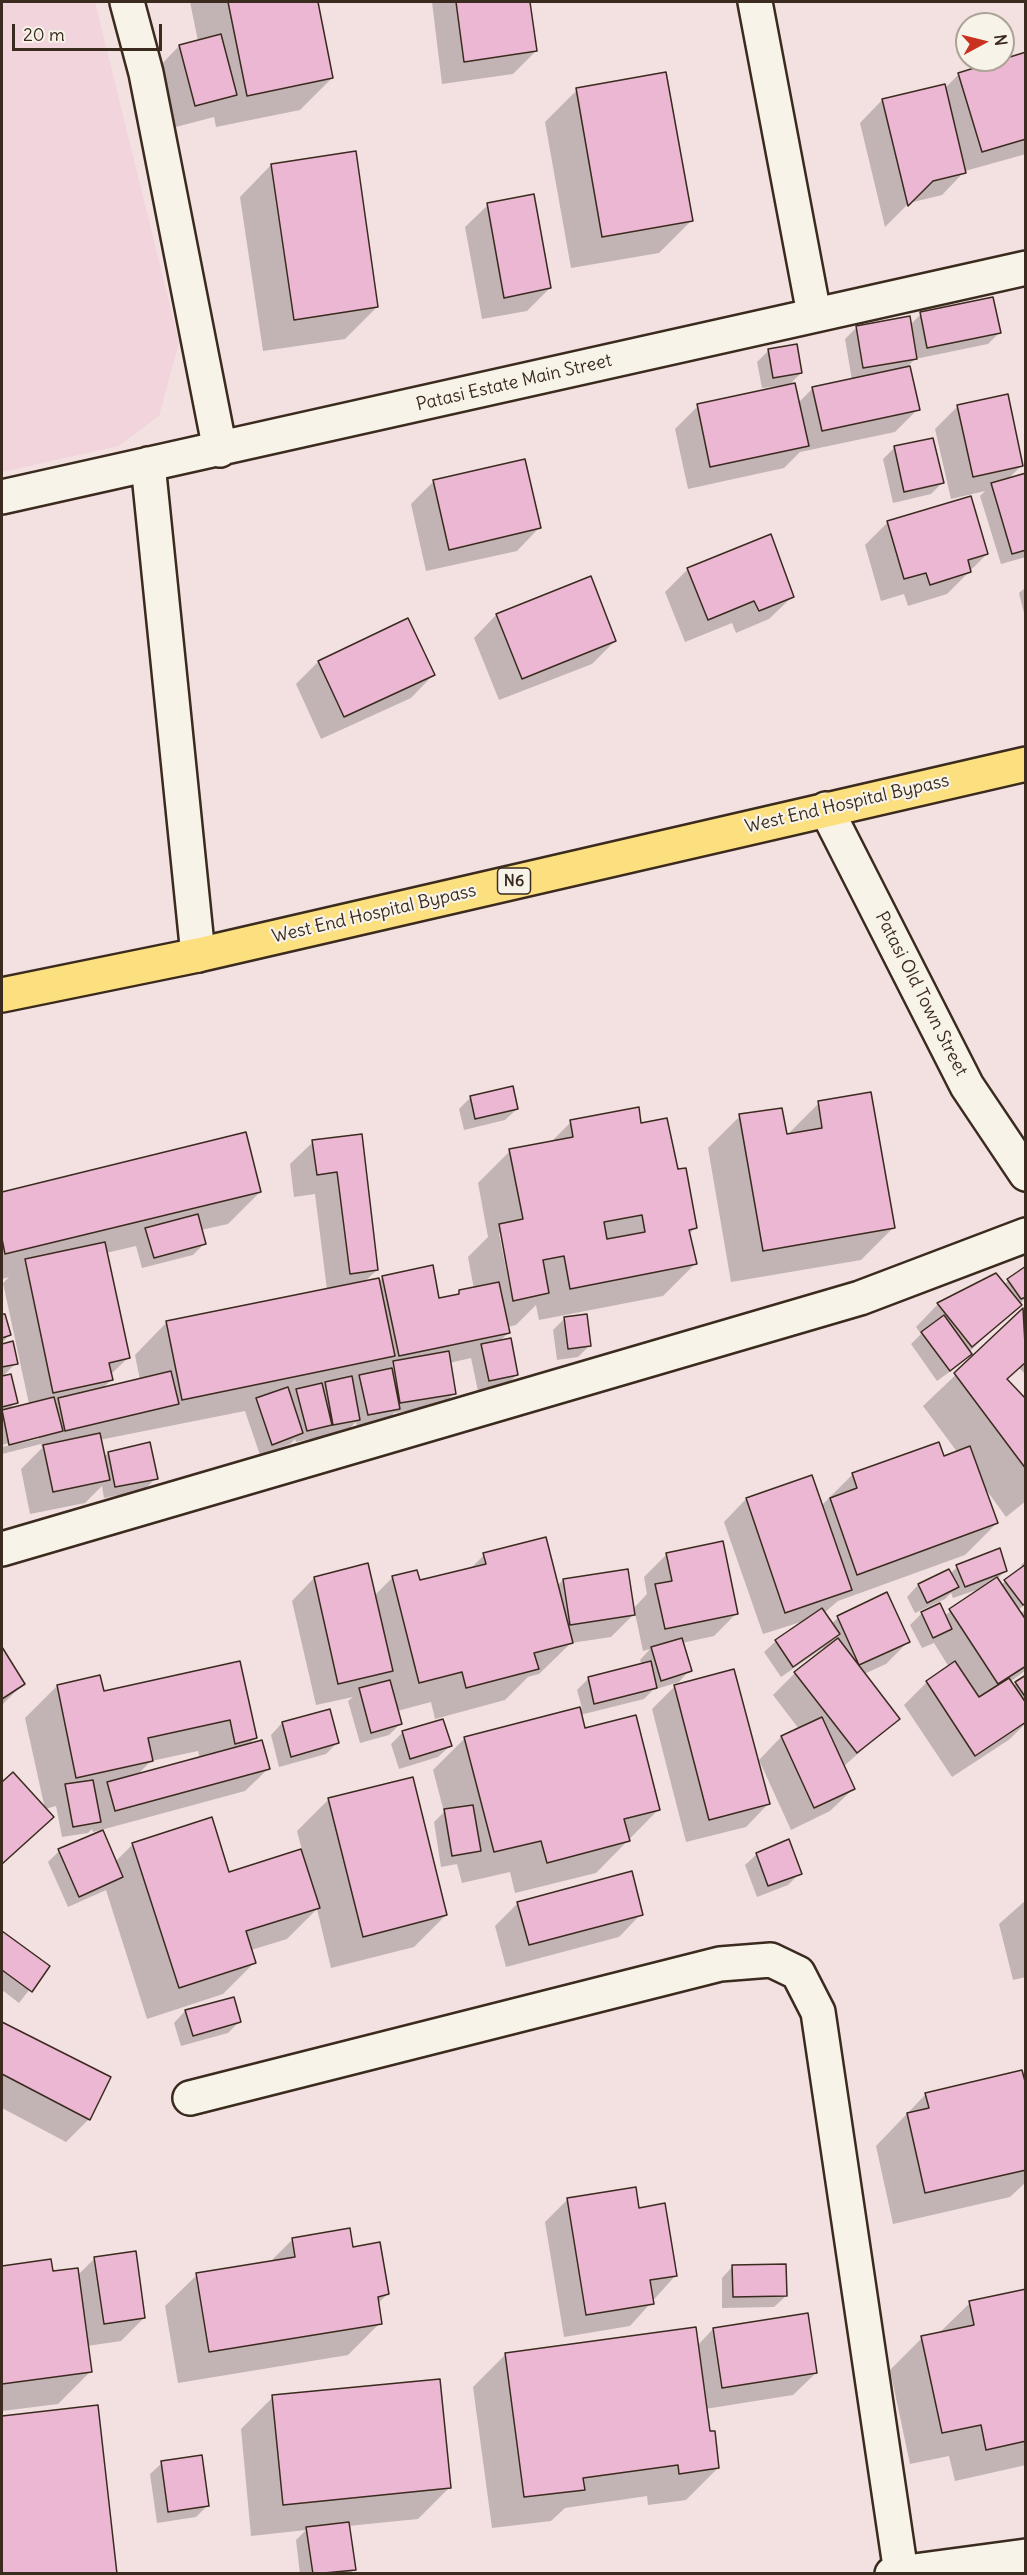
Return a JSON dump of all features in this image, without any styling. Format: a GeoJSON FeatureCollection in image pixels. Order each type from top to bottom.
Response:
{"type":"FeatureCollection","features":[{"type":"Feature","properties":{"kind":"highway","name":"West End Hospital Bypass"},"geometry":{"type":"LineString","coordinates":[[2,995],[198,955],[826,808],[1026,764]]}},
{"type":"Feature","properties":{"kind":"street"},"geometry":{"type":"LineString","coordinates":[[127,2],[146,73],[220,450]]}},
{"type":"Feature","properties":{"kind":"street"},"geometry":{"type":"LineString","coordinates":[[755,2],[814,314]]}},
{"type":"Feature","properties":{"kind":"street","name":"Patasi Estate Main Street"},"geometry":{"type":"LineString","coordinates":[[2,497],[1026,268]]}},
{"type":"Feature","properties":{"kind":"street"},"geometry":{"type":"LineString","coordinates":[[148,464],[198,955]]}},
{"type":"Feature","properties":{"kind":"street","name":"Patasi Old Town Street"},"geometry":{"type":"LineString","coordinates":[[826,808],[967,1086],[1026,1174]]}},
{"type":"Feature","properties":{"kind":"street"},"geometry":{"type":"LineString","coordinates":[[2,1549],[860,1298],[1026,1235]]}},
{"type":"Feature","properties":{"kind":"street"},"geometry":{"type":"LineString","coordinates":[[190,2098],[720,1964],[771,1960],[798,1973],[818,2012],[897,2573],[1026,2556]]}},
{"type":"Feature","properties":{"kind":"shaded area"},"geometry":{"type":"Polygon","coordinates":[[[2,2],[95,2],[179,342],[159,416],[119,446],[2,472],[2,2]]]}},
{"type":"Feature","properties":{"kind":"building"},"geometry":{"type":"Polygon","coordinates":[[[228,2],[318,2],[333,78],[247,96],[228,2]]]}},
{"type":"Feature","properties":{"kind":"building"},"geometry":{"type":"Polygon","coordinates":[[[456,2],[530,2],[537,51],[464,62],[456,2]]]}},
{"type":"Feature","properties":{"kind":"building"},"geometry":{"type":"Polygon","coordinates":[[[221,34],[237,95],[195,106],[179,45],[221,34]]]}},
{"type":"Feature","properties":{"kind":"building"},"geometry":{"type":"Polygon","coordinates":[[[1026,52],[1026,139],[982,152],[958,73],[1015,72],[1015,55],[1026,52]]]}},
{"type":"Feature","properties":{"kind":"building"},"geometry":{"type":"Polygon","coordinates":[[[666,72],[693,221],[602,237],[576,88],[666,72]]]}},
{"type":"Feature","properties":{"kind":"building"},"geometry":{"type":"Polygon","coordinates":[[[945,84],[966,173],[933,181],[908,206],[882,99],[945,84]]]}},
{"type":"Feature","properties":{"kind":"building"},"geometry":{"type":"Polygon","coordinates":[[[356,151],[378,307],[294,320],[271,164],[356,151]]]}},
{"type":"Feature","properties":{"kind":"building"},"geometry":{"type":"Polygon","coordinates":[[[534,194],[551,288],[504,298],[487,203],[534,194]]]}},
{"type":"Feature","properties":{"kind":"building"},"geometry":{"type":"Polygon","coordinates":[[[993,297],[1001,333],[927,348],[920,312],[993,297]]]}},
{"type":"Feature","properties":{"kind":"building"},"geometry":{"type":"Polygon","coordinates":[[[910,316],[917,359],[863,368],[856,326],[910,316]]]}},
{"type":"Feature","properties":{"kind":"building"},"geometry":{"type":"Polygon","coordinates":[[[797,344],[802,373],[773,378],[768,349],[797,344]]]}},
{"type":"Feature","properties":{"kind":"building"},"geometry":{"type":"Polygon","coordinates":[[[910,366],[920,410],[822,431],[812,387],[910,366]]]}},
{"type":"Feature","properties":{"kind":"building"},"geometry":{"type":"Polygon","coordinates":[[[795,383],[809,446],[710,467],[697,404],[795,383]]]}},
{"type":"Feature","properties":{"kind":"building"},"geometry":{"type":"Polygon","coordinates":[[[1008,394],[1023,466],[973,477],[957,405],[1008,394]]]}},
{"type":"Feature","properties":{"kind":"building"},"geometry":{"type":"Polygon","coordinates":[[[933,438],[944,483],[904,492],[894,446],[933,438]]]}},
{"type":"Feature","properties":{"kind":"building"},"geometry":{"type":"Polygon","coordinates":[[[525,459],[541,528],[449,550],[433,480],[525,459]]]}},
{"type":"Feature","properties":{"kind":"building"},"geometry":{"type":"Polygon","coordinates":[[[1026,473],[1026,550],[1012,554],[991,483],[1026,473]]]}},
{"type":"Feature","properties":{"kind":"building"},"geometry":{"type":"Polygon","coordinates":[[[971,496],[988,554],[968,560],[971,572],[930,585],[926,573],[904,579],[887,521],[971,496]]]}},
{"type":"Feature","properties":{"kind":"building"},"geometry":{"type":"Polygon","coordinates":[[[771,534],[794,597],[759,611],[754,601],[708,620],[687,568],[771,534]]]}},
{"type":"Feature","properties":{"kind":"building"},"geometry":{"type":"Polygon","coordinates":[[[591,576],[616,641],[522,679],[496,614],[591,576]]]}},
{"type":"Feature","properties":{"kind":"building"},"geometry":{"type":"Polygon","coordinates":[[[408,618],[435,675],[344,717],[318,661],[408,618]]]}},
{"type":"Feature","properties":{"kind":"building"},"geometry":{"type":"Polygon","coordinates":[[[513,1086],[518,1109],[475,1119],[470,1096],[513,1086]]]}},
{"type":"Feature","properties":{"kind":"building"},"geometry":{"type":"Polygon","coordinates":[[[871,1092],[895,1228],[763,1251],[739,1114],[782,1108],[787,1134],[822,1128],[818,1101],[871,1092]]]}},
{"type":"Feature","properties":{"kind":"building"},"geometry":{"type":"Polygon","coordinates":[[[639,1107],[641,1123],[667,1118],[678,1169],[686,1168],[697,1228],[689,1230],[697,1264],[570,1289],[564,1256],[543,1260],[549,1293],[513,1301],[499,1224],[523,1219],[509,1149],[573,1137],[570,1120],[639,1107]],[[642,1215],[604,1222],[607,1239],[645,1232],[642,1215]]]}},
{"type":"Feature","properties":{"kind":"building"},"geometry":{"type":"Polygon","coordinates":[[[246,1132],[261,1192],[5,1254],[2,1239],[2,1192],[246,1132]]]}},
{"type":"Feature","properties":{"kind":"building"},"geometry":{"type":"Polygon","coordinates":[[[362,1134],[378,1270],[350,1274],[337,1172],[317,1175],[312,1140],[362,1134]]]}},
{"type":"Feature","properties":{"kind":"building"},"geometry":{"type":"Polygon","coordinates":[[[198,1214],[206,1244],[154,1258],[145,1228],[198,1214]]]}},
{"type":"Feature","properties":{"kind":"building"},"geometry":{"type":"Polygon","coordinates":[[[105,1242],[130,1358],[109,1363],[113,1380],[53,1393],[25,1259],[105,1242]]]}},
{"type":"Feature","properties":{"kind":"building"},"geometry":{"type":"Polygon","coordinates":[[[433,1265],[439,1298],[459,1294],[459,1290],[499,1282],[510,1333],[399,1356],[382,1276],[433,1265]]]}},
{"type":"Feature","properties":{"kind":"building"},"geometry":{"type":"Polygon","coordinates":[[[1026,1266],[1026,1297],[1021,1299],[1007,1279],[1026,1266]]]}},
{"type":"Feature","properties":{"kind":"building"},"geometry":{"type":"Polygon","coordinates":[[[996,1273],[1022,1305],[972,1347],[937,1303],[996,1273]]]}},
{"type":"Feature","properties":{"kind":"building"},"geometry":{"type":"Polygon","coordinates":[[[379,1278],[395,1356],[182,1400],[166,1321],[379,1278]]]}},
{"type":"Feature","properties":{"kind":"building"},"geometry":{"type":"Polygon","coordinates":[[[1023,1308],[1026,1362],[1007,1379],[1026,1399],[1026,1469],[954,1373],[1023,1308]]]}},
{"type":"Feature","properties":{"kind":"building"},"geometry":{"type":"Polygon","coordinates":[[[2,1314],[5,1314],[11,1335],[2,1338],[2,1314]]]}},
{"type":"Feature","properties":{"kind":"building"},"geometry":{"type":"Polygon","coordinates":[[[587,1314],[591,1346],[568,1349],[564,1317],[587,1314]]]}},
{"type":"Feature","properties":{"kind":"building"},"geometry":{"type":"Polygon","coordinates":[[[944,1315],[972,1354],[950,1371],[921,1332],[944,1315]]]}},
{"type":"Feature","properties":{"kind":"building"},"geometry":{"type":"Polygon","coordinates":[[[511,1338],[518,1375],[489,1381],[481,1344],[511,1338]]]}},
{"type":"Feature","properties":{"kind":"building"},"geometry":{"type":"Polygon","coordinates":[[[13,1341],[18,1364],[2,1367],[2,1344],[13,1341]]]}},
{"type":"Feature","properties":{"kind":"building"},"geometry":{"type":"Polygon","coordinates":[[[449,1351],[456,1394],[400,1403],[393,1361],[449,1351]]]}},
{"type":"Feature","properties":{"kind":"building"},"geometry":{"type":"Polygon","coordinates":[[[392,1368],[400,1409],[368,1415],[359,1375],[392,1368]]]}},
{"type":"Feature","properties":{"kind":"building"},"geometry":{"type":"Polygon","coordinates":[[[171,1371],[179,1404],[65,1431],[58,1398],[171,1371]]]}},
{"type":"Feature","properties":{"kind":"building"},"geometry":{"type":"Polygon","coordinates":[[[11,1374],[18,1403],[2,1407],[2,1376],[11,1374]]]}},
{"type":"Feature","properties":{"kind":"building"},"geometry":{"type":"Polygon","coordinates":[[[352,1376],[360,1420],[333,1425],[325,1382],[352,1376]]]}},
{"type":"Feature","properties":{"kind":"building"},"geometry":{"type":"Polygon","coordinates":[[[322,1383],[332,1425],[307,1431],[296,1389],[322,1383]]]}},
{"type":"Feature","properties":{"kind":"building"},"geometry":{"type":"Polygon","coordinates":[[[288,1387],[303,1433],[272,1445],[256,1398],[288,1387]]]}},
{"type":"Feature","properties":{"kind":"building"},"geometry":{"type":"Polygon","coordinates":[[[54,1397],[63,1431],[9,1445],[2,1410],[54,1397]]]}},
{"type":"Feature","properties":{"kind":"building"},"geometry":{"type":"Polygon","coordinates":[[[100,1433],[110,1480],[53,1492],[43,1445],[100,1433]]]}},
{"type":"Feature","properties":{"kind":"building"},"geometry":{"type":"Polygon","coordinates":[[[150,1442],[158,1479],[115,1487],[108,1452],[150,1442]]]}},
{"type":"Feature","properties":{"kind":"building"},"geometry":{"type":"Polygon","coordinates":[[[939,1442],[944,1456],[970,1446],[998,1523],[857,1575],[830,1498],[857,1488],[852,1473],[939,1442]]]}},
{"type":"Feature","properties":{"kind":"building"},"geometry":{"type":"Polygon","coordinates":[[[812,1475],[852,1590],[785,1613],[746,1498],[812,1475]]]}},
{"type":"Feature","properties":{"kind":"building"},"geometry":{"type":"Polygon","coordinates":[[[546,1537],[573,1643],[534,1653],[539,1669],[466,1688],[462,1672],[419,1683],[392,1576],[417,1570],[420,1580],[486,1564],[483,1553],[546,1537]]]}},
{"type":"Feature","properties":{"kind":"building"},"geometry":{"type":"Polygon","coordinates":[[[723,1541],[738,1614],[665,1629],[655,1584],[672,1581],[666,1553],[723,1541]]]}},
{"type":"Feature","properties":{"kind":"building"},"geometry":{"type":"Polygon","coordinates":[[[1000,1548],[1007,1571],[965,1587],[956,1565],[1000,1548]]]}},
{"type":"Feature","properties":{"kind":"building"},"geometry":{"type":"Polygon","coordinates":[[[368,1563],[393,1671],[338,1684],[314,1577],[368,1563]]]}},
{"type":"Feature","properties":{"kind":"building"},"geometry":{"type":"Polygon","coordinates":[[[1026,1564],[1026,1603],[1023,1605],[1004,1580],[1026,1564]]]}},
{"type":"Feature","properties":{"kind":"building"},"geometry":{"type":"Polygon","coordinates":[[[628,1569],[635,1615],[570,1625],[563,1579],[628,1569]]]}},
{"type":"Feature","properties":{"kind":"building"},"geometry":{"type":"Polygon","coordinates":[[[949,1569],[959,1587],[927,1603],[918,1584],[949,1569]]]}},
{"type":"Feature","properties":{"kind":"building"},"geometry":{"type":"Polygon","coordinates":[[[997,1577],[1026,1620],[1026,1666],[998,1684],[949,1609],[997,1577]]]}},
{"type":"Feature","properties":{"kind":"building"},"geometry":{"type":"Polygon","coordinates":[[[887,1592],[910,1642],[859,1665],[837,1616],[887,1592]]]}},
{"type":"Feature","properties":{"kind":"building"},"geometry":{"type":"Polygon","coordinates":[[[940,1603],[952,1629],[933,1638],[921,1612],[940,1603]]]}},
{"type":"Feature","properties":{"kind":"building"},"geometry":{"type":"Polygon","coordinates":[[[822,1608],[840,1634],[793,1667],[775,1640],[822,1608]]]}},
{"type":"Feature","properties":{"kind":"building"},"geometry":{"type":"Polygon","coordinates":[[[682,1638],[692,1671],[661,1681],[651,1647],[682,1638]]]}},
{"type":"Feature","properties":{"kind":"building"},"geometry":{"type":"Polygon","coordinates":[[[838,1638],[900,1719],[857,1753],[794,1672],[838,1638]]]}},
{"type":"Feature","properties":{"kind":"building"},"geometry":{"type":"Polygon","coordinates":[[[2,1647],[25,1684],[2,1699],[2,1647]]]}},
{"type":"Feature","properties":{"kind":"building"},"geometry":{"type":"Polygon","coordinates":[[[240,1661],[257,1738],[235,1744],[230,1720],[148,1738],[153,1761],[76,1778],[57,1685],[100,1675],[104,1691],[240,1661]]]}},
{"type":"Feature","properties":{"kind":"building"},"geometry":{"type":"Polygon","coordinates":[[[651,1661],[657,1688],[594,1704],[588,1677],[651,1661]]]}},
{"type":"Feature","properties":{"kind":"building"},"geometry":{"type":"Polygon","coordinates":[[[955,1661],[979,1697],[1009,1678],[1026,1703],[1026,1722],[975,1756],[926,1681],[955,1661]]]}},
{"type":"Feature","properties":{"kind":"building"},"geometry":{"type":"Polygon","coordinates":[[[734,1669],[770,1804],[709,1820],[674,1685],[734,1669]]]}},
{"type":"Feature","properties":{"kind":"building"},"geometry":{"type":"Polygon","coordinates":[[[1026,1675],[1026,1698],[1015,1682],[1026,1675]]]}},
{"type":"Feature","properties":{"kind":"building"},"geometry":{"type":"Polygon","coordinates":[[[390,1680],[402,1724],[371,1733],[359,1688],[390,1680]]]}},
{"type":"Feature","properties":{"kind":"building"},"geometry":{"type":"Polygon","coordinates":[[[580,1707],[585,1728],[636,1715],[660,1810],[624,1819],[630,1841],[547,1863],[541,1841],[494,1852],[464,1737],[580,1707]]]}},
{"type":"Feature","properties":{"kind":"building"},"geometry":{"type":"Polygon","coordinates":[[[330,1709],[339,1743],[291,1757],[282,1722],[330,1709]]]}},
{"type":"Feature","properties":{"kind":"building"},"geometry":{"type":"Polygon","coordinates":[[[822,1717],[855,1789],[814,1808],[781,1736],[822,1717]]]}},
{"type":"Feature","properties":{"kind":"building"},"geometry":{"type":"Polygon","coordinates":[[[443,1719],[452,1746],[410,1759],[402,1731],[443,1719]]]}},
{"type":"Feature","properties":{"kind":"building"},"geometry":{"type":"Polygon","coordinates":[[[262,1740],[270,1769],[115,1811],[107,1782],[262,1740]]]}},
{"type":"Feature","properties":{"kind":"building"},"geometry":{"type":"Polygon","coordinates":[[[13,1772],[54,1817],[2,1864],[2,1782],[13,1772]]]}},
{"type":"Feature","properties":{"kind":"building"},"geometry":{"type":"Polygon","coordinates":[[[413,1777],[447,1915],[363,1937],[328,1798],[413,1777]]]}},
{"type":"Feature","properties":{"kind":"building"},"geometry":{"type":"Polygon","coordinates":[[[93,1780],[101,1822],[73,1827],[65,1784],[93,1780]]]}},
{"type":"Feature","properties":{"kind":"building"},"geometry":{"type":"Polygon","coordinates":[[[473,1805],[481,1851],[452,1856],[444,1809],[473,1805]]]}},
{"type":"Feature","properties":{"kind":"building"},"geometry":{"type":"Polygon","coordinates":[[[212,1817],[229,1872],[301,1849],[320,1908],[246,1931],[256,1963],[179,1988],[132,1843],[212,1817]]]}},
{"type":"Feature","properties":{"kind":"building"},"geometry":{"type":"Polygon","coordinates":[[[103,1830],[123,1877],[79,1897],[58,1849],[103,1830]]]}},
{"type":"Feature","properties":{"kind":"building"},"geometry":{"type":"Polygon","coordinates":[[[789,1839],[802,1874],[768,1886],[756,1853],[789,1839]]]}},
{"type":"Feature","properties":{"kind":"building"},"geometry":{"type":"Polygon","coordinates":[[[632,1871],[643,1915],[529,1945],[517,1902],[632,1871]]]}},
{"type":"Feature","properties":{"kind":"building"},"geometry":{"type":"Polygon","coordinates":[[[2,1931],[50,1966],[32,1992],[2,1970],[2,1931]]]}},
{"type":"Feature","properties":{"kind":"building"},"geometry":{"type":"Polygon","coordinates":[[[234,1997],[241,2022],[193,2036],[185,2010],[234,1997]]]}},
{"type":"Feature","properties":{"kind":"building"},"geometry":{"type":"Polygon","coordinates":[[[2,2022],[111,2077],[90,2120],[2,2074],[2,2022]]]}},
{"type":"Feature","properties":{"kind":"building"},"geometry":{"type":"Polygon","coordinates":[[[1022,2070],[1026,2085],[1026,2170],[925,2193],[907,2113],[929,2108],[925,2093],[1022,2070]]]}},
{"type":"Feature","properties":{"kind":"building"},"geometry":{"type":"Polygon","coordinates":[[[636,2187],[639,2208],[665,2203],[677,2276],[650,2280],[654,2304],[586,2315],[567,2198],[636,2187]]]}},
{"type":"Feature","properties":{"kind":"building"},"geometry":{"type":"Polygon","coordinates":[[[350,2228],[353,2247],[380,2242],[389,2294],[378,2297],[382,2324],[209,2352],[196,2273],[295,2257],[292,2238],[350,2228]]]}},
{"type":"Feature","properties":{"kind":"building"},"geometry":{"type":"Polygon","coordinates":[[[136,2251],[145,2318],[104,2324],[94,2257],[136,2251]]]}},
{"type":"Feature","properties":{"kind":"building"},"geometry":{"type":"Polygon","coordinates":[[[51,2259],[53,2271],[78,2268],[92,2372],[2,2384],[2,2266],[51,2259]]]}},
{"type":"Feature","properties":{"kind":"building"},"geometry":{"type":"Polygon","coordinates":[[[786,2264],[787,2296],[733,2297],[732,2265],[786,2264]]]}},
{"type":"Feature","properties":{"kind":"building"},"geometry":{"type":"Polygon","coordinates":[[[1026,2289],[1026,2441],[986,2450],[981,2425],[942,2433],[921,2336],[974,2325],[969,2301],[1026,2289]]]}},
{"type":"Feature","properties":{"kind":"building"},"geometry":{"type":"Polygon","coordinates":[[[808,2313],[817,2373],[722,2388],[713,2328],[808,2313]]]}},
{"type":"Feature","properties":{"kind":"building"},"geometry":{"type":"Polygon","coordinates":[[[696,2327],[710,2431],[715,2431],[719,2468],[679,2474],[678,2465],[583,2478],[585,2490],[524,2497],[505,2353],[696,2327]]]}},
{"type":"Feature","properties":{"kind":"building"},"geometry":{"type":"Polygon","coordinates":[[[440,2379],[451,2488],[283,2505],[272,2395],[440,2379]]]}},
{"type":"Feature","properties":{"kind":"building"},"geometry":{"type":"Polygon","coordinates":[[[98,2405],[117,2574],[2,2574],[2,2416],[98,2405]]]}},
{"type":"Feature","properties":{"kind":"building"},"geometry":{"type":"Polygon","coordinates":[[[202,2455],[209,2506],[168,2512],[161,2461],[202,2455]]]}},
{"type":"Feature","properties":{"kind":"building"},"geometry":{"type":"Polygon","coordinates":[[[349,2522],[356,2570],[313,2574],[306,2527],[349,2522]]]}}]}
